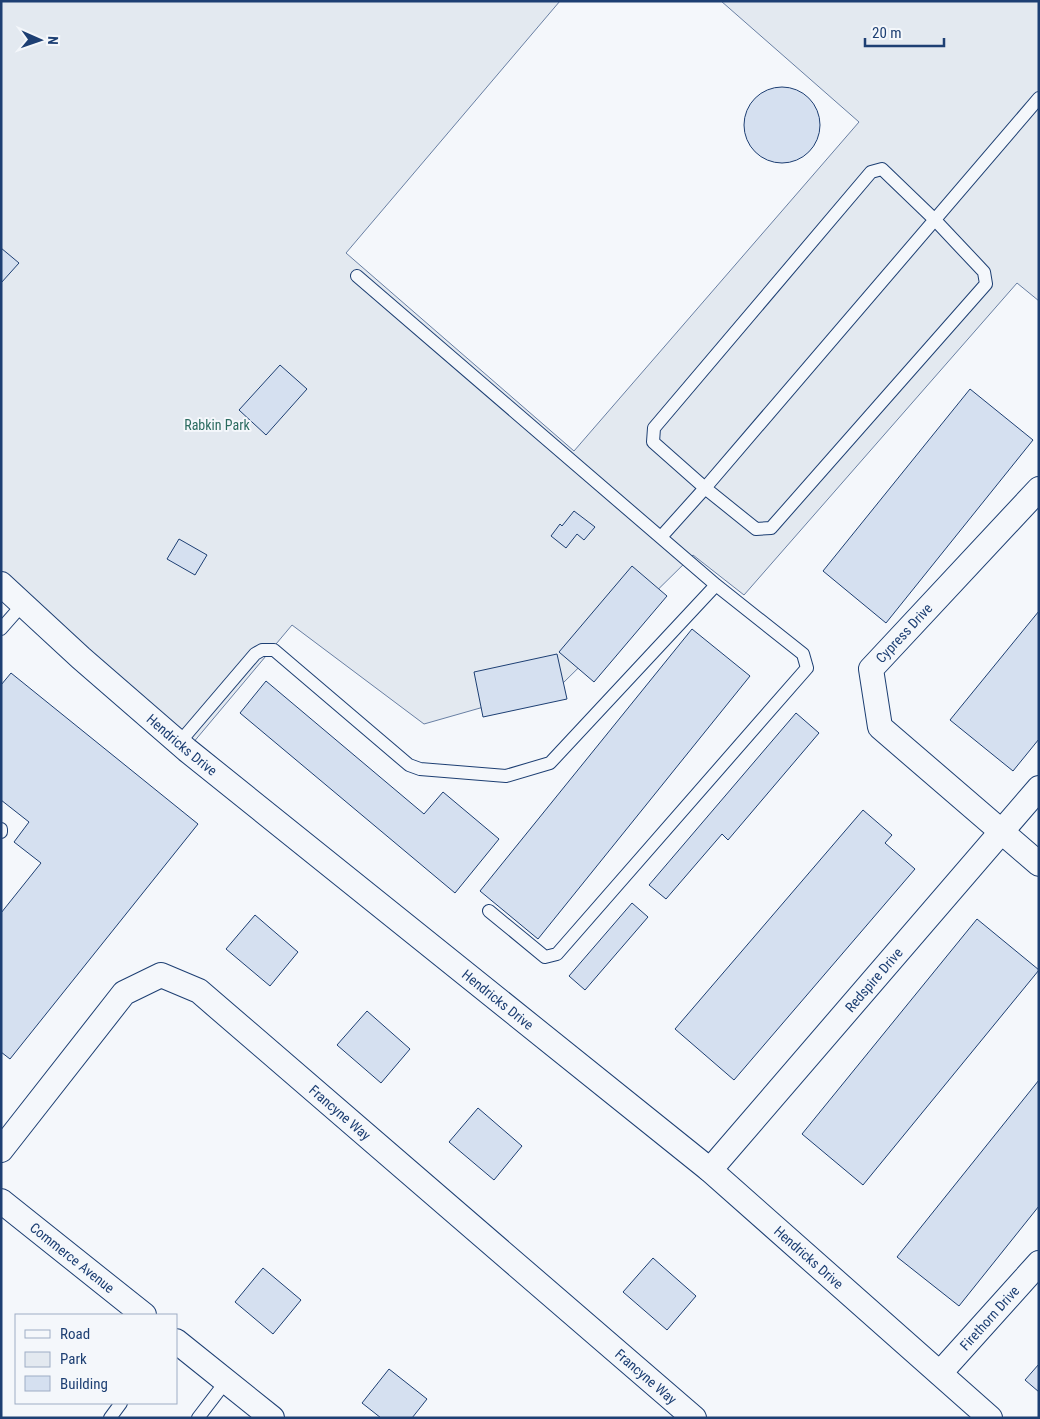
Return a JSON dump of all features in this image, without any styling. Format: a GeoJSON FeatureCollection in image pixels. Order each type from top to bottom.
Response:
{"type":"FeatureCollection","features":[{"type":"Feature","properties":{"kind":"street","name":"Cypress Drive"},"geometry":{"type":"LineString","coordinates":[[1039,489],[871,669],[880,726],[1039,864]]}},
{"type":"Feature","properties":{"kind":"street","name":"Hendricks Drive"},"geometry":{"type":"LineString","coordinates":[[1,584],[96,671],[179,743],[710,1170],[990,1418]]}},
{"type":"Feature","properties":{"kind":"street","name":"Redspire Drive"},"geometry":{"type":"LineString","coordinates":[[710,1170],[1039,788]]}},
{"type":"Feature","properties":{"kind":"street","name":"Francyne Way"},"geometry":{"type":"LineString","coordinates":[[1,1150],[124,993],[161,975],[199,992],[694,1418]]}},
{"type":"Feature","properties":{"kind":"street","name":"Commerce Avenue"},"geometry":{"type":"LineString","coordinates":[[1,1201],[143,1314]]}},
{"type":"Feature","properties":{"kind":"street","name":"Firethorn Drive"},"geometry":{"type":"LineString","coordinates":[[940,1373],[1039,1263]]}},
{"type":"Feature","properties":{"kind":"street"},"geometry":{"type":"LineString","coordinates":[[178,1343],[272,1418]]}},
{"type":"Feature","properties":{"kind":"lane"},"geometry":{"type":"LineString","coordinates":[[661,537],[1039,98]]}},
{"type":"Feature","properties":{"kind":"lane"},"geometry":{"type":"LineString","coordinates":[[882,169],[935,220],[984,272],[986,284],[772,528],[756,529],[705,488],[652,442],[654,428],[872,172],[882,169]]}},
{"type":"Feature","properties":{"kind":"lane"},"geometry":{"type":"LineString","coordinates":[[357,276],[716,585],[803,654],[807,668],[557,954],[545,957],[489,912]]}},
{"type":"Feature","properties":{"kind":"lane"},"geometry":{"type":"LineString","coordinates":[[179,743],[255,654],[262,650],[274,650],[409,765],[420,769],[506,776],[550,763],[716,585]]}},
{"type":"Feature","properties":{"kind":"lane"},"geometry":{"type":"LineString","coordinates":[[1,629],[23,604]]}},
{"type":"Feature","properties":{"kind":"lane"},"geometry":{"type":"LineString","coordinates":[[198,1418],[227,1380]]}},
{"type":"Feature","properties":{"kind":"lane"},"geometry":{"type":"LineString","coordinates":[[110,1418],[120,1404]]}},
{"type":"Feature","properties":{"kind":"green space","name":"Rabkin Park"},"geometry":{"type":"Polygon","coordinates":[[[1,1],[560,1],[346,253],[574,451],[859,122],[721,1],[1039,1],[1039,301],[1017,283],[744,595],[693,555],[561,685],[424,724],[292,625],[187,750],[1,585],[1,1]]]}},
{"type":"Feature","properties":{"kind":"building"},"geometry":{"type":"Polygon","coordinates":[[[782,87],[796,90],[809,98],[817,111],[820,125],[817,139],[809,152],[796,160],[782,163],[768,160],[755,152],[747,139],[744,125],[747,111],[755,98],[768,90],[782,87]]]}},
{"type":"Feature","properties":{"kind":"building"},"geometry":{"type":"Polygon","coordinates":[[[1,248],[19,263],[1,283],[1,248]]]}},
{"type":"Feature","properties":{"kind":"building"},"geometry":{"type":"Polygon","coordinates":[[[280,365],[307,389],[266,435],[239,410],[280,365]]]}},
{"type":"Feature","properties":{"kind":"building"},"geometry":{"type":"Polygon","coordinates":[[[970,389],[1033,440],[886,623],[823,571],[970,389]]]}},
{"type":"Feature","properties":{"kind":"building"},"geometry":{"type":"Polygon","coordinates":[[[574,511],[595,527],[584,540],[577,534],[566,548],[551,536],[560,524],[562,526],[574,511]]]}},
{"type":"Feature","properties":{"kind":"building"},"geometry":{"type":"Polygon","coordinates":[[[179,539],[207,555],[195,575],[167,559],[179,539]]]}},
{"type":"Feature","properties":{"kind":"building"},"geometry":{"type":"Polygon","coordinates":[[[632,566],[667,596],[594,682],[559,652],[632,566]]]}},
{"type":"Feature","properties":{"kind":"building"},"geometry":{"type":"Polygon","coordinates":[[[1039,611],[1039,739],[1013,771],[950,720],[1039,611]]]}},
{"type":"Feature","properties":{"kind":"building"},"geometry":{"type":"Polygon","coordinates":[[[692,629],[750,676],[538,939],[480,891],[692,629]]]}},
{"type":"Feature","properties":{"kind":"building"},"geometry":{"type":"Polygon","coordinates":[[[557,654],[567,699],[483,717],[474,672],[557,654]]]}},
{"type":"Feature","properties":{"kind":"building"},"geometry":{"type":"Polygon","coordinates":[[[11,673],[198,824],[10,1059],[1,1052],[1,913],[41,863],[14,842],[29,822],[1,800],[1,685],[11,673]]]}},
{"type":"Feature","properties":{"kind":"building"},"geometry":{"type":"Polygon","coordinates":[[[266,681],[424,814],[443,792],[499,839],[455,893],[240,713],[266,681]]]}},
{"type":"Feature","properties":{"kind":"building"},"geometry":{"type":"Polygon","coordinates":[[[796,713],[819,733],[728,840],[722,834],[666,899],[649,885],[796,713]]]}},
{"type":"Feature","properties":{"kind":"building"},"geometry":{"type":"Polygon","coordinates":[[[863,810],[892,835],[885,843],[915,869],[734,1080],[675,1029],[863,810]]]}},
{"type":"Feature","properties":{"kind":"building"},"geometry":{"type":"Polygon","coordinates":[[[632,903],[648,917],[585,990],[569,976],[632,903]]]}},
{"type":"Feature","properties":{"kind":"building"},"geometry":{"type":"Polygon","coordinates":[[[255,915],[298,952],[270,986],[226,949],[255,915]]]}},
{"type":"Feature","properties":{"kind":"building"},"geometry":{"type":"Polygon","coordinates":[[[977,919],[1039,970],[863,1185],[802,1134],[977,919]]]}},
{"type":"Feature","properties":{"kind":"building"},"geometry":{"type":"Polygon","coordinates":[[[367,1011],[410,1049],[381,1083],[337,1045],[367,1011]]]}},
{"type":"Feature","properties":{"kind":"building"},"geometry":{"type":"Polygon","coordinates":[[[1039,1080],[1039,1206],[959,1306],[897,1257],[1039,1080]]]}},
{"type":"Feature","properties":{"kind":"building"},"geometry":{"type":"Polygon","coordinates":[[[478,1108],[522,1146],[494,1180],[449,1142],[478,1108]]]}},
{"type":"Feature","properties":{"kind":"building"},"geometry":{"type":"Polygon","coordinates":[[[653,1258],[696,1296],[667,1330],[623,1292],[653,1258]]]}},
{"type":"Feature","properties":{"kind":"building"},"geometry":{"type":"Polygon","coordinates":[[[263,1268],[301,1300],[273,1334],[235,1302],[263,1268]]]}},
{"type":"Feature","properties":{"kind":"building"},"geometry":{"type":"Polygon","coordinates":[[[1039,1364],[1039,1392],[1025,1380],[1039,1364]]]}},
{"type":"Feature","properties":{"kind":"building"},"geometry":{"type":"Polygon","coordinates":[[[389,1369],[427,1399],[412,1418],[381,1418],[362,1403],[389,1369]]]}}]}
